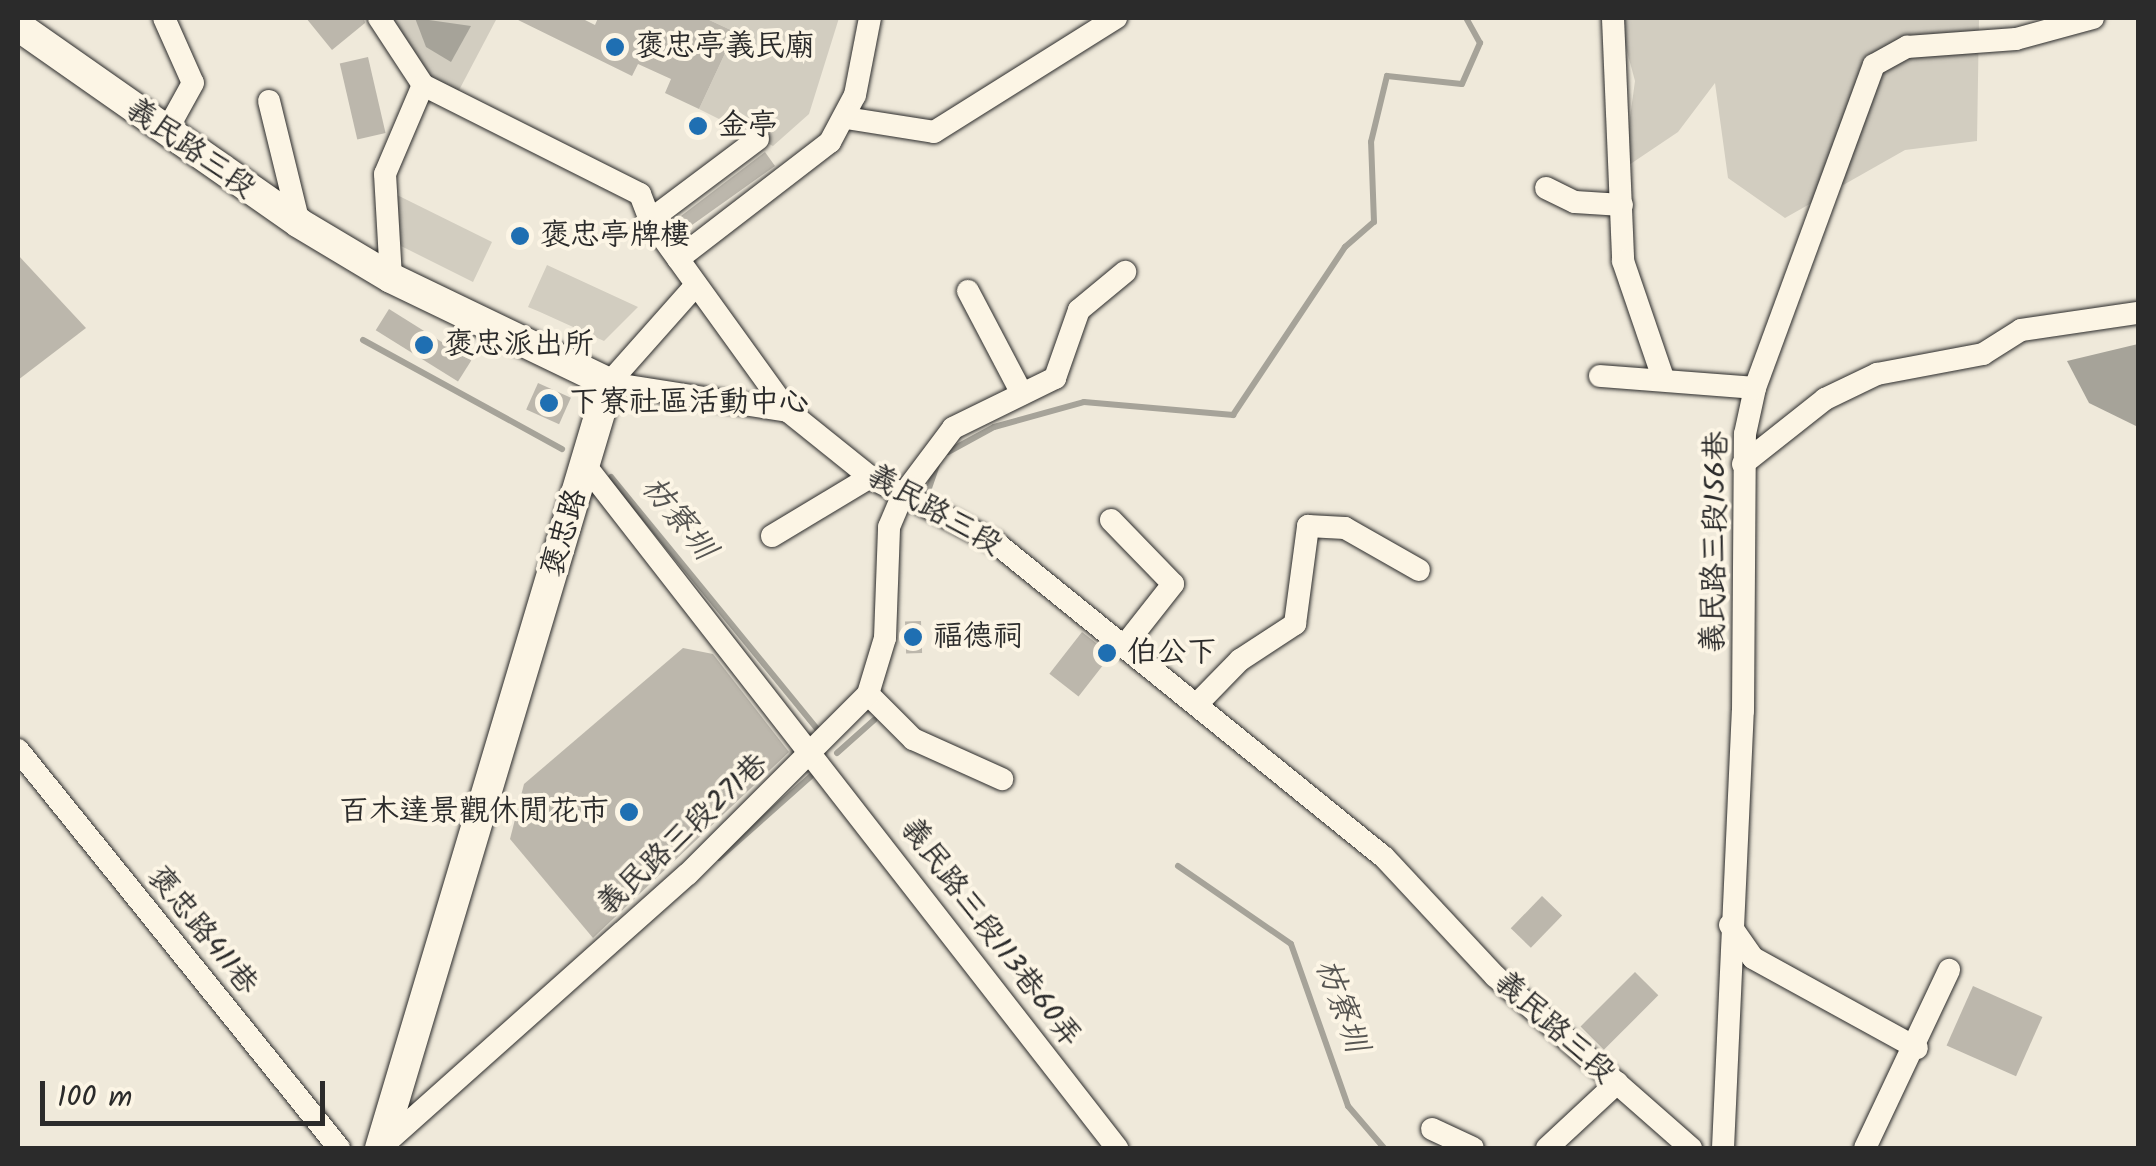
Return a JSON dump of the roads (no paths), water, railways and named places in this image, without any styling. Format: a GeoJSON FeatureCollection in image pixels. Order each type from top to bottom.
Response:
{"type":"FeatureCollection","features":[{"type":"Feature","properties":{"kind":"main road","name":"義民路三段"},"geometry":{"type":"LineString","coordinates":[[18,26],[299,223],[392,278],[609,383]]}},
{"type":"Feature","properties":{"kind":"main road","name":"褒忠路"},"geometry":{"type":"LineString","coordinates":[[380,1148],[609,383]]}},
{"type":"Feature","properties":{"kind":"street"},"geometry":{"type":"LineString","coordinates":[[164,18],[193,82],[166,132]]}},
{"type":"Feature","properties":{"kind":"street"},"geometry":{"type":"LineString","coordinates":[[379,18],[423,84],[640,194],[650,220],[788,411]]}},
{"type":"Feature","properties":{"kind":"street"},"geometry":{"type":"LineString","coordinates":[[678,259],[830,142],[846,118],[870,18]]}},
{"type":"Feature","properties":{"kind":"street"},"geometry":{"type":"LineString","coordinates":[[846,118],[934,132],[1116,18]]}},
{"type":"Feature","properties":{"kind":"street"},"geometry":{"type":"LineString","coordinates":[[1613,18],[1623,261],[1662,376]]}},
{"type":"Feature","properties":{"kind":"street","name":"義民路三段156巷"},"geometry":{"type":"LineString","coordinates":[[1723,1148],[1730,925],[1743,711],[1743,464],[1755,388],[1874,66],[1907,47],[2016,40],[2093,18]]}},
{"type":"Feature","properties":{"kind":"street"},"geometry":{"type":"LineString","coordinates":[[392,278],[386,174],[423,84]]}},
{"type":"Feature","properties":{"kind":"street"},"geometry":{"type":"LineString","coordinates":[[269,101],[299,223]]}},
{"type":"Feature","properties":{"kind":"street"},"geometry":{"type":"LineString","coordinates":[[650,220],[758,139]]}},
{"type":"Feature","properties":{"kind":"street"},"geometry":{"type":"LineString","coordinates":[[1546,188],[1575,202],[1622,205]]}},
{"type":"Feature","properties":{"kind":"street","name":"義民路三段271巷"},"geometry":{"type":"LineString","coordinates":[[380,1148],[816,753],[868,694],[884,638],[889,527],[902,496],[944,436],[1055,378],[1079,310],[1125,272]]}},
{"type":"Feature","properties":{"kind":"street","name":"褒忠路"},"geometry":{"type":"LineString","coordinates":[[609,383],[696,285]]}},
{"type":"Feature","properties":{"kind":"street"},"geometry":{"type":"LineString","coordinates":[[968,292],[1022,394]]}},
{"type":"Feature","properties":{"kind":"street"},"geometry":{"type":"LineString","coordinates":[[1743,464],[1825,399],[1877,374],[1983,354],[2021,330],[2138,313]]}},
{"type":"Feature","properties":{"kind":"street"},"geometry":{"type":"LineString","coordinates":[[1600,376],[1662,376],[1755,388]]}},
{"type":"Feature","properties":{"kind":"street","name":"義民路三段"},"geometry":{"type":"LineString","coordinates":[[609,383],[788,411],[870,477],[996,543],[1384,857],[1495,976],[1690,1148]]}},
{"type":"Feature","properties":{"kind":"street","name":"義民路三段113巷60弄"},"geometry":{"type":"LineString","coordinates":[[586,465],[816,753],[1117,1148]]}},
{"type":"Feature","properties":{"kind":"street"},"geometry":{"type":"LineString","coordinates":[[772,536],[870,477]]}},
{"type":"Feature","properties":{"kind":"street"},"geometry":{"type":"LineString","coordinates":[[1111,520],[1173,584],[1125,644]]}},
{"type":"Feature","properties":{"kind":"street"},"geometry":{"type":"LineString","coordinates":[[1197,704],[1240,660],[1295,624],[1308,526],[1345,528],[1420,570]]}},
{"type":"Feature","properties":{"kind":"street"},"geometry":{"type":"LineString","coordinates":[[868,694],[913,739],[1002,779]]}},
{"type":"Feature","properties":{"kind":"street","name":"褒忠路411巷"},"geometry":{"type":"LineString","coordinates":[[18,750],[339,1148]]}},
{"type":"Feature","properties":{"kind":"street"},"geometry":{"type":"LineString","coordinates":[[1730,925],[1753,958],[1916,1048]]}},
{"type":"Feature","properties":{"kind":"street"},"geometry":{"type":"LineString","coordinates":[[1865,1148],[1916,1048],[1949,970]]}},
{"type":"Feature","properties":{"kind":"street"},"geometry":{"type":"LineString","coordinates":[[1547,1148],[1617,1084]]}},
{"type":"Feature","properties":{"kind":"street"},"geometry":{"type":"LineString","coordinates":[[1432,1129],[1473,1148]]}},
{"type":"Feature","properties":{"kind":"waterway"},"geometry":{"type":"LineString","coordinates":[[948,452],[994,427],[1084,402],[1233,415],[1345,247],[1374,222],[1371,142],[1387,76],[1462,84],[1480,43],[1466,18]]}},
{"type":"Feature","properties":{"kind":"waterway","name":"枋寮圳"},"geometry":{"type":"LineString","coordinates":[[363,340],[562,449]]}},
{"type":"Feature","properties":{"kind":"waterway"},"geometry":{"type":"LineString","coordinates":[[928,491],[937,465]]}},
{"type":"Feature","properties":{"kind":"waterway","name":"枋寮圳"},"geometry":{"type":"LineString","coordinates":[[611,477],[819,731]]}},
{"type":"Feature","properties":{"kind":"waterway","name":"枋寮圳"},"geometry":{"type":"LineString","coordinates":[[837,753],[874,720]]}},
{"type":"Feature","properties":{"kind":"waterway"},"geometry":{"type":"LineString","coordinates":[[719,858],[811,776]]}},
{"type":"Feature","properties":{"kind":"waterway","name":"枋寮圳"},"geometry":{"type":"LineString","coordinates":[[1178,866],[1291,944],[1348,1106],[1384,1148]]}},
{"type":"Feature","properties":{"kind":"place","name":"褒忠亭義民廟"},"geometry":{"type":"Point","coordinates":[615,47]}},
{"type":"Feature","properties":{"kind":"place","name":"金亭"},"geometry":{"type":"Point","coordinates":[698,126]}},
{"type":"Feature","properties":{"kind":"place","name":"褒忠亭牌樓"},"geometry":{"type":"Point","coordinates":[520,236]}},
{"type":"Feature","properties":{"kind":"place","name":"褒忠派出所"},"geometry":{"type":"Point","coordinates":[424,345]}},
{"type":"Feature","properties":{"kind":"place","name":"下寮社區活動中心"},"geometry":{"type":"Point","coordinates":[549,403]}},
{"type":"Feature","properties":{"kind":"place","name":"福德祠"},"geometry":{"type":"Point","coordinates":[913,637]}},
{"type":"Feature","properties":{"kind":"place","name":"伯公下"},"geometry":{"type":"Point","coordinates":[1107,653]}},
{"type":"Feature","properties":{"kind":"place","name":"百木達景觀休閒花市"},"geometry":{"type":"Point","coordinates":[629,812]}}]}
